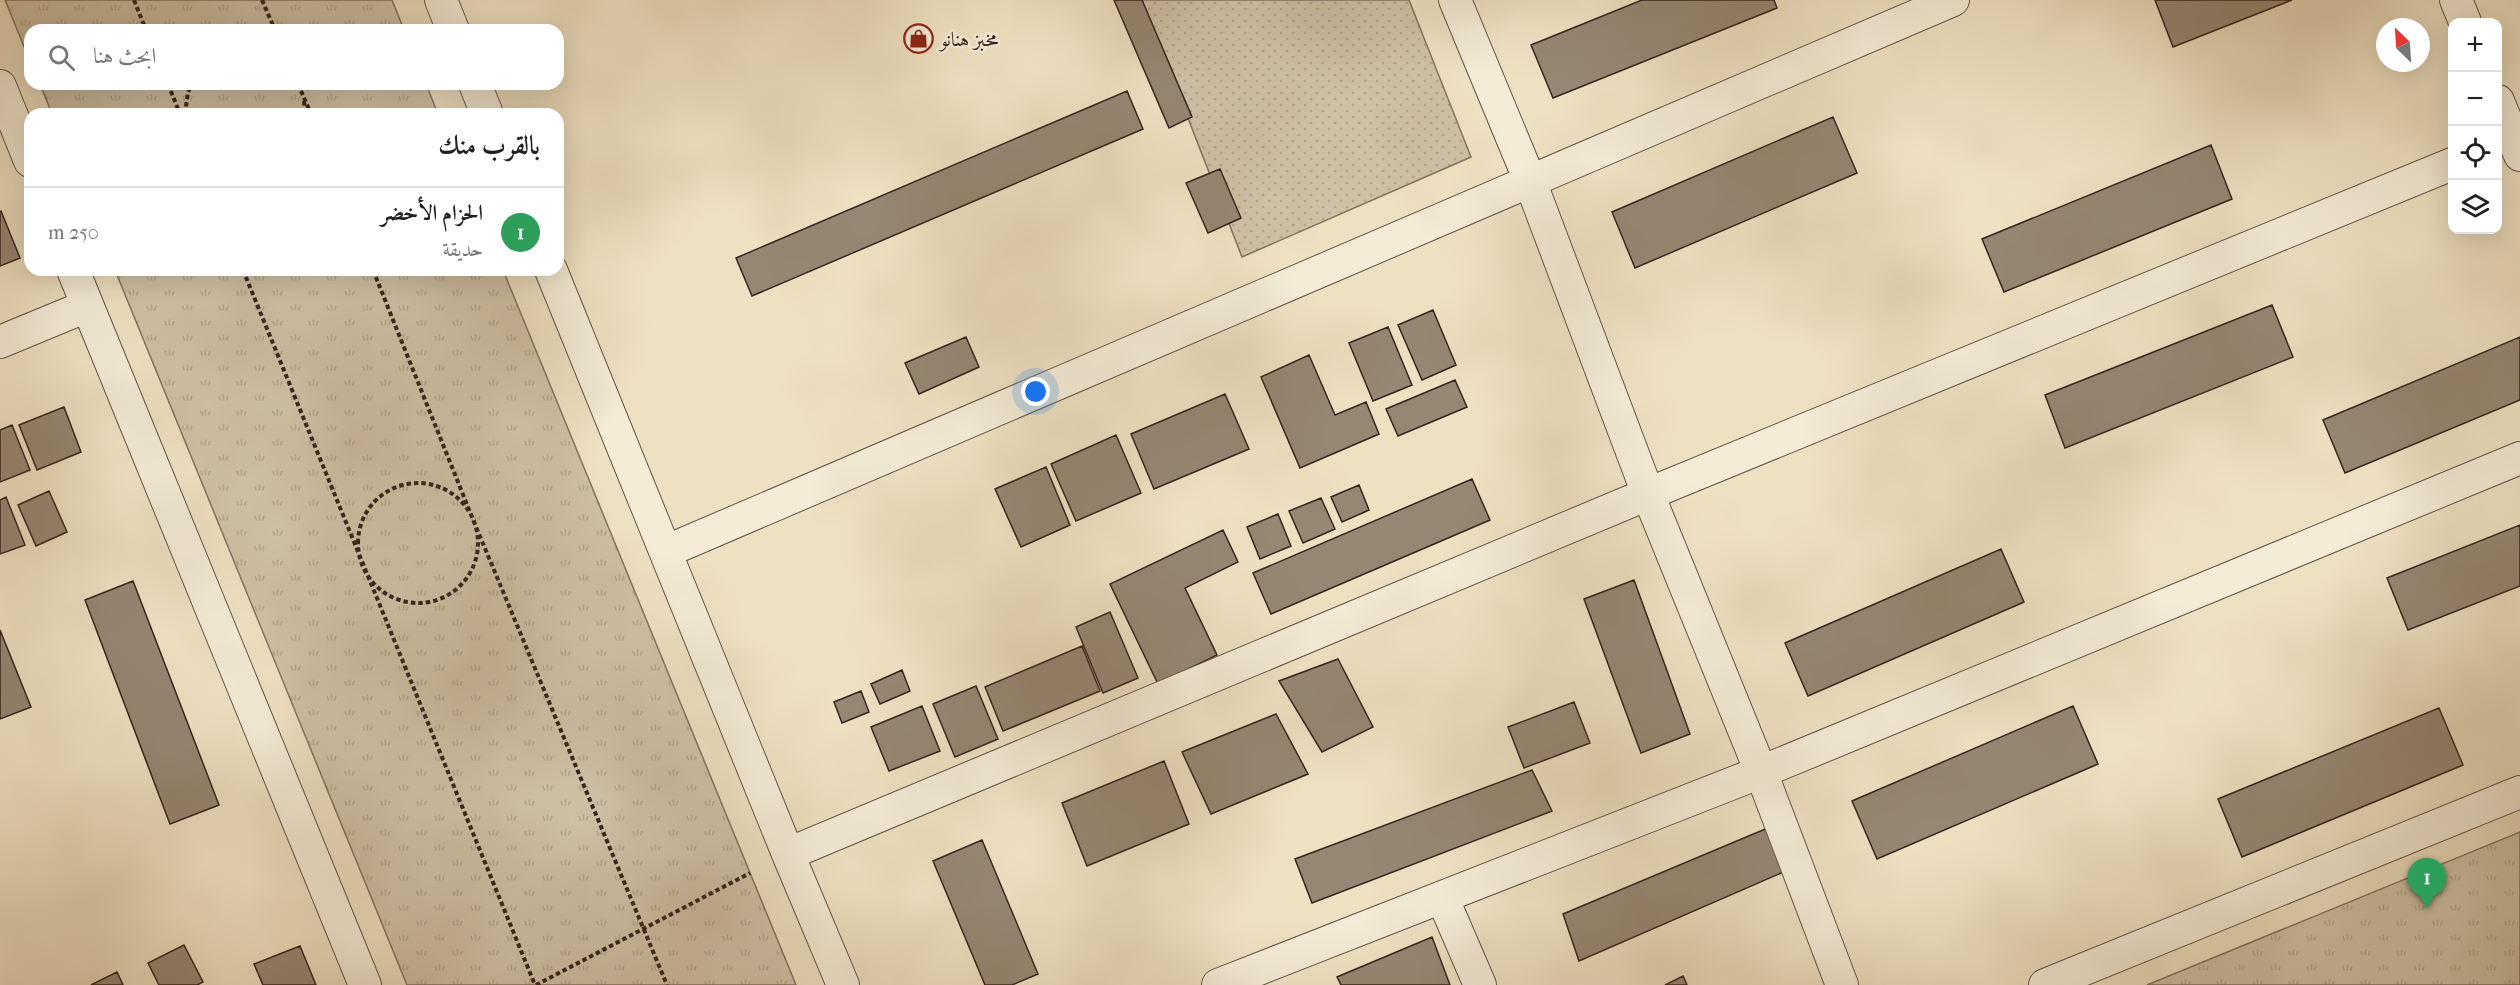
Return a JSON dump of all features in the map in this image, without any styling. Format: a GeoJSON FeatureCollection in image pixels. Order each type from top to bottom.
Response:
{"type":"FeatureCollection","features":[{"type":"Feature","properties":{"kind":"street"},"geometry":{"type":"LineString","coordinates":[[441,0],[451,24]]}},
{"type":"Feature","properties":{"kind":"street"},"geometry":{"type":"LineString","coordinates":[[1455,0],[1530,181],[1648,494],[1761,772],[1842,985]]}},
{"type":"Feature","properties":{"kind":"street"},"geometry":{"type":"LineString","coordinates":[[667,551],[1953,0]]}},
{"type":"Feature","properties":{"kind":"street"},"geometry":{"type":"LineString","coordinates":[[2456,0],[2463,18]]}},
{"type":"Feature","properties":{"kind":"street"},"geometry":{"type":"LineString","coordinates":[[0,86],[24,146]]}},
{"type":"Feature","properties":{"kind":"street"},"geometry":{"type":"LineString","coordinates":[[477,90],[485,108]]}},
{"type":"Feature","properties":{"kind":"street"},"geometry":{"type":"LineString","coordinates":[[2502,112],[2513,144]]}},
{"type":"Feature","properties":{"kind":"street"},"geometry":{"type":"LineString","coordinates":[[788,854],[1648,494],[2448,167]]}},
{"type":"Feature","properties":{"kind":"street"},"geometry":{"type":"LineString","coordinates":[[75,276],[364,985]]}},
{"type":"Feature","properties":{"kind":"street"},"geometry":{"type":"LineString","coordinates":[[554,276],[843,985]]}},
{"type":"Feature","properties":{"kind":"street"},"geometry":{"type":"LineString","coordinates":[[0,342],[87,306]]}},
{"type":"Feature","properties":{"kind":"street"},"geometry":{"type":"LineString","coordinates":[[1218,985],[1761,772],[2520,458]]}},
{"type":"Feature","properties":{"kind":"street"},"geometry":{"type":"LineString","coordinates":[[2045,985],[2520,792]]}},
{"type":"Feature","properties":{"kind":"street"},"geometry":{"type":"LineString","coordinates":[[1442,897],[1480,985]]}},
{"type":"Feature","properties":{"kind":"path"},"geometry":{"type":"LineString","coordinates":[[134,0],[144,24]]}},
{"type":"Feature","properties":{"kind":"path"},"geometry":{"type":"LineString","coordinates":[[262,0],[272,24]]}},
{"type":"Feature","properties":{"kind":"path"},"geometry":{"type":"LineString","coordinates":[[170,90],[178,108]]}},
{"type":"Feature","properties":{"kind":"path"},"geometry":{"type":"LineString","coordinates":[[185,108],[189,90]]}},
{"type":"Feature","properties":{"kind":"path"},"geometry":{"type":"LineString","coordinates":[[301,90],[304,108]]}},
{"type":"Feature","properties":{"kind":"path"},"geometry":{"type":"LineString","coordinates":[[301,90],[308,108]]}},
{"type":"Feature","properties":{"kind":"path"},"geometry":{"type":"LineString","coordinates":[[245,276],[359,560],[536,985],[750,873]]}},
{"type":"Feature","properties":{"kind":"path"},"geometry":{"type":"LineString","coordinates":[[375,276],[474,522],[667,985]]}},
{"type":"Feature","properties":{"kind":"path"},"geometry":{"type":"LineString","coordinates":[[409,483],[430,484],[449,491],[464,504],[474,522],[478,541],[476,560],[468,578],[454,591],[436,600],[417,603],[398,600],[381,591],[367,577],[359,560],[357,539],[362,519],[374,502],[389,490],[409,483]]}},
{"type":"Feature","properties":{"kind":"green space"},"geometry":{"type":"Polygon","coordinates":[[[5,0],[392,0],[402,24],[24,24],[24,46],[5,0]]]}},
{"type":"Feature","properties":{"kind":"green space"},"geometry":{"type":"Polygon","coordinates":[[[1142,0],[1409,0],[1471,157],[1242,257],[1142,0]]]}},
{"type":"Feature","properties":{"kind":"green space"},"geometry":{"type":"Polygon","coordinates":[[[42,90],[428,90],[436,108],[50,108],[42,90]]]}},
{"type":"Feature","properties":{"kind":"green space"},"geometry":{"type":"Polygon","coordinates":[[[117,276],[505,276],[796,985],[407,985],[117,276]]]}},
{"type":"Feature","properties":{"kind":"green space"},"geometry":{"type":"Polygon","coordinates":[[[2520,832],[2520,985],[2147,985],[2520,832]]]}},
{"type":"Feature","properties":{"kind":"building"},"geometry":{"type":"Polygon","coordinates":[[[1114,0],[1142,0],[1192,117],[1169,128],[1114,0]]]}},
{"type":"Feature","properties":{"kind":"building"},"geometry":{"type":"Polygon","coordinates":[[[1642,0],[1774,0],[1777,8],[1553,98],[1531,45],[1642,0]]]}},
{"type":"Feature","properties":{"kind":"building"},"geometry":{"type":"Polygon","coordinates":[[[2155,0],[2292,0],[2173,47],[2155,0]]]}},
{"type":"Feature","properties":{"kind":"building"},"geometry":{"type":"Polygon","coordinates":[[[1127,91],[1143,129],[752,296],[736,258],[1127,91]]]}},
{"type":"Feature","properties":{"kind":"building"},"geometry":{"type":"Polygon","coordinates":[[[1833,117],[1857,173],[1635,268],[1612,212],[1833,117]]]}},
{"type":"Feature","properties":{"kind":"building"},"geometry":{"type":"Polygon","coordinates":[[[2211,145],[2232,199],[2004,292],[1982,239],[2211,145]]]}},
{"type":"Feature","properties":{"kind":"building"},"geometry":{"type":"Polygon","coordinates":[[[1220,169],[1241,218],[1208,233],[1186,183],[1220,169]]]}},
{"type":"Feature","properties":{"kind":"building"},"geometry":{"type":"Polygon","coordinates":[[[0,212],[20,258],[0,266],[0,212]]]}},
{"type":"Feature","properties":{"kind":"building"},"geometry":{"type":"Polygon","coordinates":[[[2272,305],[2293,357],[2065,448],[2045,395],[2272,305]]]}},
{"type":"Feature","properties":{"kind":"building"},"geometry":{"type":"Polygon","coordinates":[[[1433,310],[1456,365],[1422,380],[1398,325],[1433,310]]]}},
{"type":"Feature","properties":{"kind":"building"},"geometry":{"type":"Polygon","coordinates":[[[1388,327],[1412,385],[1373,401],[1349,343],[1388,327]]]}},
{"type":"Feature","properties":{"kind":"building"},"geometry":{"type":"Polygon","coordinates":[[[966,337],[979,367],[919,394],[905,363],[966,337]]]}},
{"type":"Feature","properties":{"kind":"building"},"geometry":{"type":"Polygon","coordinates":[[[2520,337],[2520,400],[2345,473],[2323,420],[2520,337]]]}},
{"type":"Feature","properties":{"kind":"building"},"geometry":{"type":"Polygon","coordinates":[[[1309,355],[1335,415],[1366,402],[1379,434],[1300,468],[1261,377],[1309,355]]]}},
{"type":"Feature","properties":{"kind":"building"},"geometry":{"type":"Polygon","coordinates":[[[1455,380],[1467,407],[1398,436],[1386,409],[1455,380]]]}},
{"type":"Feature","properties":{"kind":"building"},"geometry":{"type":"Polygon","coordinates":[[[1225,394],[1249,449],[1154,489],[1131,434],[1225,394]]]}},
{"type":"Feature","properties":{"kind":"building"},"geometry":{"type":"Polygon","coordinates":[[[64,407],[81,452],[37,470],[19,425],[64,407]]]}},
{"type":"Feature","properties":{"kind":"building"},"geometry":{"type":"Polygon","coordinates":[[[12,425],[30,470],[0,482],[0,430],[12,425]]]}},
{"type":"Feature","properties":{"kind":"building"},"geometry":{"type":"Polygon","coordinates":[[[1116,435],[1141,493],[1076,521],[1051,464],[1116,435]]]}},
{"type":"Feature","properties":{"kind":"building"},"geometry":{"type":"Polygon","coordinates":[[[1046,467],[1070,525],[1021,547],[995,489],[1046,467]]]}},
{"type":"Feature","properties":{"kind":"building"},"geometry":{"type":"Polygon","coordinates":[[[1472,479],[1490,520],[1271,614],[1253,573],[1472,479]]]}},
{"type":"Feature","properties":{"kind":"building"},"geometry":{"type":"Polygon","coordinates":[[[1359,485],[1369,510],[1342,522],[1331,497],[1359,485]]]}},
{"type":"Feature","properties":{"kind":"building"},"geometry":{"type":"Polygon","coordinates":[[[49,491],[67,532],[36,546],[18,505],[49,491]]]}},
{"type":"Feature","properties":{"kind":"building"},"geometry":{"type":"Polygon","coordinates":[[[6,497],[25,545],[0,554],[0,500],[6,497]]]}},
{"type":"Feature","properties":{"kind":"building"},"geometry":{"type":"Polygon","coordinates":[[[1321,498],[1335,529],[1303,543],[1289,511],[1321,498]]]}},
{"type":"Feature","properties":{"kind":"building"},"geometry":{"type":"Polygon","coordinates":[[[1278,514],[1291,546],[1260,559],[1247,527],[1278,514]]]}},
{"type":"Feature","properties":{"kind":"building"},"geometry":{"type":"Polygon","coordinates":[[[2520,525],[2520,586],[2408,630],[2387,578],[2520,525]]]}},
{"type":"Feature","properties":{"kind":"building"},"geometry":{"type":"Polygon","coordinates":[[[1223,530],[1238,562],[1185,588],[1217,655],[1158,684],[1110,584],[1223,530]]]}},
{"type":"Feature","properties":{"kind":"building"},"geometry":{"type":"Polygon","coordinates":[[[2001,549],[2024,602],[1808,696],[1785,643],[2001,549]]]}},
{"type":"Feature","properties":{"kind":"building"},"geometry":{"type":"Polygon","coordinates":[[[1634,580],[1690,734],[1641,753],[1584,599],[1634,580]]]}},
{"type":"Feature","properties":{"kind":"building"},"geometry":{"type":"Polygon","coordinates":[[[133,581],[219,805],[170,824],[85,600],[133,581]]]}},
{"type":"Feature","properties":{"kind":"building"},"geometry":{"type":"Polygon","coordinates":[[[1110,612],[1138,678],[1103,693],[1076,627],[1110,612]]]}},
{"type":"Feature","properties":{"kind":"building"},"geometry":{"type":"Polygon","coordinates":[[[0,630],[31,707],[0,719],[0,630]]]}},
{"type":"Feature","properties":{"kind":"building"},"geometry":{"type":"Polygon","coordinates":[[[1082,646],[1100,691],[1003,731],[985,687],[1082,646]]]}},
{"type":"Feature","properties":{"kind":"building"},"geometry":{"type":"Polygon","coordinates":[[[1338,659],[1373,727],[1322,752],[1279,681],[1338,659]]]}},
{"type":"Feature","properties":{"kind":"building"},"geometry":{"type":"Polygon","coordinates":[[[902,670],[910,691],[880,704],[871,684],[902,670]]]}},
{"type":"Feature","properties":{"kind":"building"},"geometry":{"type":"Polygon","coordinates":[[[976,686],[998,739],[955,757],[933,704],[976,686]]]}},
{"type":"Feature","properties":{"kind":"building"},"geometry":{"type":"Polygon","coordinates":[[[861,691],[869,712],[842,723],[834,702],[861,691]]]}},
{"type":"Feature","properties":{"kind":"building"},"geometry":{"type":"Polygon","coordinates":[[[1574,702],[1590,743],[1524,768],[1508,727],[1574,702]]]}},
{"type":"Feature","properties":{"kind":"building"},"geometry":{"type":"Polygon","coordinates":[[[922,706],[940,751],[889,771],[871,727],[922,706]]]}},
{"type":"Feature","properties":{"kind":"building"},"geometry":{"type":"Polygon","coordinates":[[[2073,706],[2098,764],[1877,859],[1852,801],[2073,706]]]}},
{"type":"Feature","properties":{"kind":"building"},"geometry":{"type":"Polygon","coordinates":[[[2439,708],[2463,765],[2242,857],[2218,799],[2439,708]]]}},
{"type":"Feature","properties":{"kind":"building"},"geometry":{"type":"Polygon","coordinates":[[[1276,714],[1308,774],[1211,814],[1182,752],[1276,714]]]}},
{"type":"Feature","properties":{"kind":"building"},"geometry":{"type":"Polygon","coordinates":[[[1164,761],[1189,824],[1087,866],[1062,803],[1164,761]]]}},
{"type":"Feature","properties":{"kind":"building"},"geometry":{"type":"Polygon","coordinates":[[[1532,770],[1552,811],[1312,903],[1295,859],[1532,770]]]}},
{"type":"Feature","properties":{"kind":"building"},"geometry":{"type":"Polygon","coordinates":[[[1770,827],[1788,870],[1579,961],[1563,914],[1770,827]]]}},
{"type":"Feature","properties":{"kind":"building"},"geometry":{"type":"Polygon","coordinates":[[[982,840],[1038,974],[1012,985],[985,985],[933,861],[982,840]]]}},
{"type":"Feature","properties":{"kind":"building"},"geometry":{"type":"Polygon","coordinates":[[[1432,937],[1450,985],[1341,985],[1337,977],[1432,937]]]}},
{"type":"Feature","properties":{"kind":"building"},"geometry":{"type":"Polygon","coordinates":[[[184,945],[203,982],[197,985],[159,985],[148,963],[184,945]]]}},
{"type":"Feature","properties":{"kind":"building"},"geometry":{"type":"Polygon","coordinates":[[[300,946],[316,985],[263,985],[254,964],[300,946]]]}},
{"type":"Feature","properties":{"kind":"building"},"geometry":{"type":"Polygon","coordinates":[[[117,972],[123,985],[91,985],[117,972]]]}},
{"type":"Feature","properties":{"kind":"building"},"geometry":{"type":"Polygon","coordinates":[[[1683,976],[1687,985],[1665,985],[1683,976]]]}},
{"type":"Feature","properties":{"kind":"place","name":"مخبز هنانو"},"geometry":{"type":"Point","coordinates":[919,39]}},
{"type":"Feature","properties":{"kind":"place","name":"الحزام الأخضر"},"geometry":{"type":"Point","coordinates":[2427,908]}}]}
